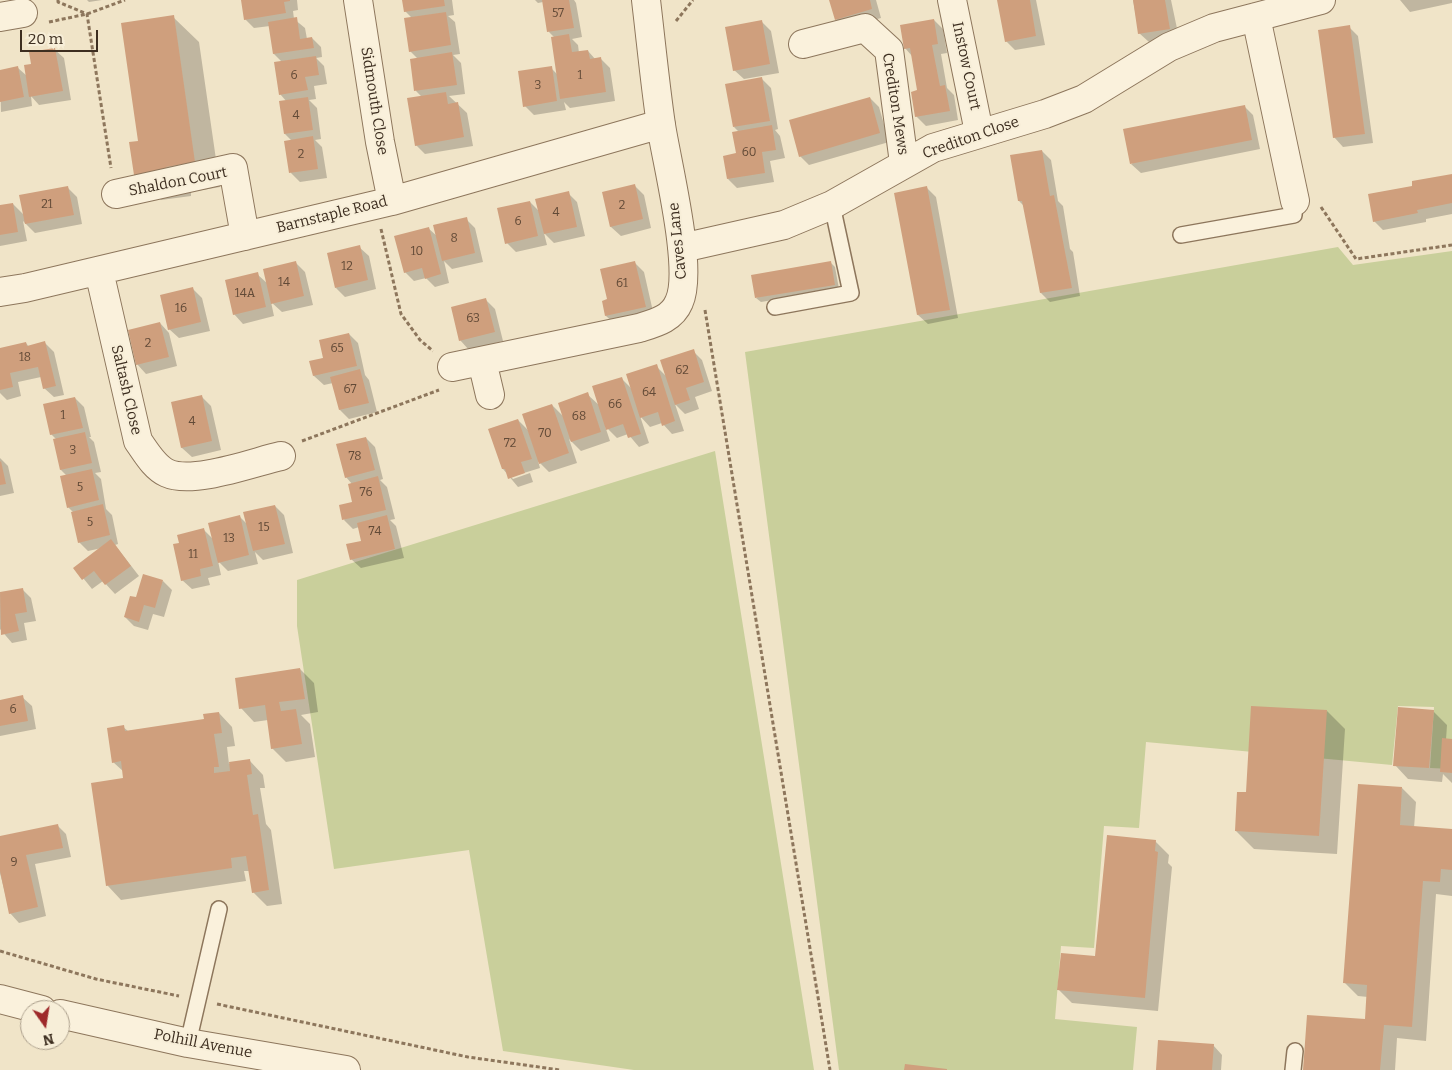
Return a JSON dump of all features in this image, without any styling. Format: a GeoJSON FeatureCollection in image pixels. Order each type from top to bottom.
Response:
{"type":"FeatureCollection","features":[{"type":"Feature","properties":{"kind":"street","name":"Sidmouth Close"},"geometry":{"type":"LineString","coordinates":[[358,0],[380,142],[383,203]]}},
{"type":"Feature","properties":{"kind":"street","name":"Caves Lane"},"geometry":{"type":"LineString","coordinates":[[452,367],[639,328],[663,321],[679,303],[684,282],[682,248],[661,124],[646,0]]}},
{"type":"Feature","properties":{"kind":"street","name":"Instow Court"},"geometry":{"type":"LineString","coordinates":[[952,0],[979,132]]}},
{"type":"Feature","properties":{"kind":"street","name":"Crediton Close"},"geometry":{"type":"LineString","coordinates":[[682,248],[784,225],[832,205],[933,148],[979,132],[1045,114],[1084,99],[1169,47],[1214,28],[1321,0]]}},
{"type":"Feature","properties":{"kind":"street"},"geometry":{"type":"LineString","coordinates":[[1256,17],[1295,201]]}},
{"type":"Feature","properties":{"kind":"street","name":"Crediton Mews"},"geometry":{"type":"LineString","coordinates":[[803,44],[865,28],[889,50],[904,163]]}},
{"type":"Feature","properties":{"kind":"street","name":"Barnstaple Road"},"geometry":{"type":"LineString","coordinates":[[0,292],[99,271],[383,203],[661,124]]}},
{"type":"Feature","properties":{"kind":"street","name":"Shaldon Court"},"geometry":{"type":"LineString","coordinates":[[116,194],[233,168],[245,236]]}},
{"type":"Feature","properties":{"kind":"street","name":"Saltash Close"},"geometry":{"type":"LineString","coordinates":[[99,271],[138,441],[152,461],[167,473],[182,476],[205,474],[282,456]]}},
{"type":"Feature","properties":{"kind":"street"},"geometry":{"type":"LineString","coordinates":[[482,361],[490,395]]}},
{"type":"Feature","properties":{"kind":"street"},"geometry":{"type":"LineString","coordinates":[[0,999],[20,1004]]}},
{"type":"Feature","properties":{"kind":"street","name":"Polhill Avenue"},"geometry":{"type":"LineString","coordinates":[[70,1016],[188,1043],[346,1070]]}},
{"type":"Feature","properties":{"kind":"lane"},"geometry":{"type":"LineString","coordinates":[[1181,235],[1294,215],[1295,201]]}},
{"type":"Feature","properties":{"kind":"lane"},"geometry":{"type":"LineString","coordinates":[[775,307],[852,293],[832,205]]}},
{"type":"Feature","properties":{"kind":"lane"},"geometry":{"type":"LineString","coordinates":[[188,1043],[219,909]]}},
{"type":"Feature","properties":{"kind":"lane"},"geometry":{"type":"LineString","coordinates":[[1292,1070],[1295,1051]]}},
{"type":"Feature","properties":{"kind":"path"},"geometry":{"type":"LineString","coordinates":[[58,0],[58,2],[87,14]]}},
{"type":"Feature","properties":{"kind":"path"},"geometry":{"type":"LineString","coordinates":[[12,15],[40,23],[87,14],[125,0]]}},
{"type":"Feature","properties":{"kind":"path"},"geometry":{"type":"LineString","coordinates":[[670,28],[693,0]]}},
{"type":"Feature","properties":{"kind":"path"},"geometry":{"type":"LineString","coordinates":[[87,14],[116,194]]}},
{"type":"Feature","properties":{"kind":"path"},"geometry":{"type":"LineString","coordinates":[[1295,201],[1314,198],[1356,259],[1452,245]]}},
{"type":"Feature","properties":{"kind":"path"},"geometry":{"type":"LineString","coordinates":[[282,456],[300,442],[452,385],[452,367],[420,340],[401,314],[383,203]]}},
{"type":"Feature","properties":{"kind":"path"},"geometry":{"type":"LineString","coordinates":[[704,304],[830,1070]]}},
{"type":"Feature","properties":{"kind":"path"},"geometry":{"type":"LineString","coordinates":[[0,951],[96,979],[468,1057],[560,1070]]}},
{"type":"Feature","properties":{"kind":"green space"},"geometry":{"type":"Polygon","coordinates":[[[1338,247],[1353,265],[1452,251],[1452,769],[1430,768],[1434,707],[1398,706],[1392,765],[1146,742],[1139,828],[1104,826],[1094,948],[1061,946],[1055,1019],[1137,1027],[1133,1070],[839,1070],[745,352],[1338,247]]]}},
{"type":"Feature","properties":{"kind":"green space"},"geometry":{"type":"Polygon","coordinates":[[[715,451],[814,1070],[634,1070],[503,1051],[469,850],[334,869],[297,626],[297,580],[715,451]]]}},
{"type":"Feature","properties":{"kind":"building"},"geometry":{"type":"Polygon","coordinates":[[[241,0],[290,1],[284,2],[286,13],[244,20],[241,0]]]}},
{"type":"Feature","properties":{"kind":"building"},"geometry":{"type":"Polygon","coordinates":[[[402,0],[444,0],[445,6],[404,12],[402,0]]]}},
{"type":"Feature","properties":{"kind":"building"},"geometry":{"type":"Polygon","coordinates":[[[542,0],[569,0],[574,28],[547,32],[542,0]]]}},
{"type":"Feature","properties":{"kind":"building"},"geometry":{"type":"Polygon","coordinates":[[[829,0],[870,0],[872,9],[835,20],[829,0]]]}},
{"type":"Feature","properties":{"kind":"building"},"geometry":{"type":"Polygon","coordinates":[[[997,0],[1030,0],[1036,36],[1005,42],[997,0]]]}},
{"type":"Feature","properties":{"kind":"building"},"geometry":{"type":"Polygon","coordinates":[[[1133,0],[1165,0],[1170,29],[1138,34],[1133,0]]]}},
{"type":"Feature","properties":{"kind":"building"},"geometry":{"type":"Polygon","coordinates":[[[446,12],[451,45],[409,52],[404,18],[446,12]]]}},
{"type":"Feature","properties":{"kind":"building"},"geometry":{"type":"Polygon","coordinates":[[[174,15],[195,162],[166,167],[167,171],[134,175],[129,142],[138,141],[121,23],[174,15]]]}},
{"type":"Feature","properties":{"kind":"building"},"geometry":{"type":"Polygon","coordinates":[[[297,17],[300,39],[312,37],[314,48],[273,54],[268,22],[297,17]]]}},
{"type":"Feature","properties":{"kind":"building"},"geometry":{"type":"Polygon","coordinates":[[[934,19],[938,44],[932,45],[940,86],[945,85],[950,111],[915,117],[911,92],[917,90],[910,48],[904,49],[900,25],[934,19]]]}},
{"type":"Feature","properties":{"kind":"building"},"geometry":{"type":"Polygon","coordinates":[[[762,20],[770,64],[733,71],[725,27],[762,20]]]}},
{"type":"Feature","properties":{"kind":"building"},"geometry":{"type":"Polygon","coordinates":[[[1350,25],[1365,134],[1333,138],[1318,30],[1350,25]]]}},
{"type":"Feature","properties":{"kind":"building"},"geometry":{"type":"Polygon","coordinates":[[[569,34],[572,52],[588,50],[590,59],[601,57],[606,92],[560,99],[551,37],[569,34]]]}},
{"type":"Feature","properties":{"kind":"building"},"geometry":{"type":"Polygon","coordinates":[[[55,48],[63,91],[29,97],[24,65],[31,64],[29,52],[55,48]]]}},
{"type":"Feature","properties":{"kind":"building"},"geometry":{"type":"Polygon","coordinates":[[[452,52],[457,85],[414,91],[410,59],[452,52]]]}},
{"type":"Feature","properties":{"kind":"building"},"geometry":{"type":"Polygon","coordinates":[[[316,56],[319,75],[305,77],[308,90],[279,95],[274,62],[316,56]]]}},
{"type":"Feature","properties":{"kind":"building"},"geometry":{"type":"Polygon","coordinates":[[[18,66],[24,97],[0,102],[0,70],[18,66]]]}},
{"type":"Feature","properties":{"kind":"building"},"geometry":{"type":"Polygon","coordinates":[[[552,66],[557,101],[523,107],[518,71],[552,66]]]}},
{"type":"Feature","properties":{"kind":"building"},"geometry":{"type":"Polygon","coordinates":[[[762,77],[770,121],[733,127],[725,84],[762,77]]]}},
{"type":"Feature","properties":{"kind":"building"},"geometry":{"type":"Polygon","coordinates":[[[446,92],[448,104],[458,102],[464,137],[415,146],[407,98],[446,92]]]}},
{"type":"Feature","properties":{"kind":"building"},"geometry":{"type":"Polygon","coordinates":[[[308,97],[313,130],[284,134],[279,101],[308,97]]]}},
{"type":"Feature","properties":{"kind":"building"},"geometry":{"type":"Polygon","coordinates":[[[870,97],[880,133],[799,157],[789,120],[870,97]]]}},
{"type":"Feature","properties":{"kind":"building"},"geometry":{"type":"Polygon","coordinates":[[[1245,105],[1252,140],[1130,164],[1123,129],[1245,105]]]}},
{"type":"Feature","properties":{"kind":"building"},"geometry":{"type":"Polygon","coordinates":[[[772,125],[776,150],[762,152],[765,173],[727,179],[723,156],[736,153],[732,132],[772,125]]]}},
{"type":"Feature","properties":{"kind":"building"},"geometry":{"type":"Polygon","coordinates":[[[313,136],[318,169],[289,173],[284,141],[313,136]]]}},
{"type":"Feature","properties":{"kind":"building"},"geometry":{"type":"Polygon","coordinates":[[[1042,150],[1050,196],[1054,195],[1072,288],[1040,293],[1022,201],[1018,201],[1010,155],[1042,150]]]}},
{"type":"Feature","properties":{"kind":"building"},"geometry":{"type":"Polygon","coordinates":[[[1452,174],[1452,203],[1417,210],[1418,213],[1373,222],[1368,194],[1412,186],[1412,181],[1452,174]]]}},
{"type":"Feature","properties":{"kind":"building"},"geometry":{"type":"Polygon","coordinates":[[[635,184],[643,219],[610,227],[602,192],[635,184]]]}},
{"type":"Feature","properties":{"kind":"building"},"geometry":{"type":"Polygon","coordinates":[[[68,186],[74,215],[25,224],[19,195],[68,186]]]}},
{"type":"Feature","properties":{"kind":"building"},"geometry":{"type":"Polygon","coordinates":[[[927,186],[950,310],[917,315],[894,193],[927,186]]]}},
{"type":"Feature","properties":{"kind":"building"},"geometry":{"type":"Polygon","coordinates":[[[569,191],[577,227],[544,234],[535,199],[569,191]]]}},
{"type":"Feature","properties":{"kind":"building"},"geometry":{"type":"Polygon","coordinates":[[[530,201],[538,236],[505,244],[497,208],[530,201]]]}},
{"type":"Feature","properties":{"kind":"building"},"geometry":{"type":"Polygon","coordinates":[[[13,203],[18,232],[0,235],[0,205],[13,203]]]}},
{"type":"Feature","properties":{"kind":"building"},"geometry":{"type":"Polygon","coordinates":[[[467,217],[475,253],[442,261],[433,225],[467,217]]]}},
{"type":"Feature","properties":{"kind":"building"},"geometry":{"type":"Polygon","coordinates":[[[429,227],[441,274],[425,279],[422,268],[404,273],[394,236],[429,227]]]}},
{"type":"Feature","properties":{"kind":"building"},"geometry":{"type":"Polygon","coordinates":[[[360,245],[368,280],[335,288],[327,253],[360,245]]]}},
{"type":"Feature","properties":{"kind":"building"},"geometry":{"type":"Polygon","coordinates":[[[296,261],[304,296],[271,304],[263,269],[296,261]]]}},
{"type":"Feature","properties":{"kind":"building"},"geometry":{"type":"Polygon","coordinates":[[[635,261],[646,307],[605,316],[602,301],[607,299],[600,269],[635,261]]]}},
{"type":"Feature","properties":{"kind":"building"},"geometry":{"type":"Polygon","coordinates":[[[831,261],[835,285],[755,298],[751,275],[831,261]]]}},
{"type":"Feature","properties":{"kind":"building"},"geometry":{"type":"Polygon","coordinates":[[[258,272],[266,307],[233,315],[225,280],[258,272]]]}},
{"type":"Feature","properties":{"kind":"building"},"geometry":{"type":"Polygon","coordinates":[[[193,287],[201,322],[168,330],[160,295],[193,287]]]}},
{"type":"Feature","properties":{"kind":"building"},"geometry":{"type":"Polygon","coordinates":[[[486,298],[495,332],[459,341],[451,307],[486,298]]]}},
{"type":"Feature","properties":{"kind":"building"},"geometry":{"type":"Polygon","coordinates":[[[160,322],[169,357],[136,365],[128,330],[160,322]]]}},
{"type":"Feature","properties":{"kind":"building"},"geometry":{"type":"Polygon","coordinates":[[[349,333],[357,366],[313,376],[309,361],[323,358],[319,340],[349,333]]]}},
{"type":"Feature","properties":{"kind":"building"},"geometry":{"type":"Polygon","coordinates":[[[45,341],[56,386],[43,389],[38,367],[10,373],[13,387],[0,390],[0,348],[26,342],[27,346],[45,341]]]}},
{"type":"Feature","properties":{"kind":"building"},"geometry":{"type":"Polygon","coordinates":[[[694,349],[704,382],[686,388],[690,400],[675,405],[660,360],[694,349]]]}},
{"type":"Feature","properties":{"kind":"building"},"geometry":{"type":"Polygon","coordinates":[[[657,364],[675,421],[662,426],[658,412],[640,418],[626,374],[657,364]]]}},
{"type":"Feature","properties":{"kind":"building"},"geometry":{"type":"Polygon","coordinates":[[[360,369],[369,403],[339,410],[330,377],[360,369]]]}},
{"type":"Feature","properties":{"kind":"building"},"geometry":{"type":"Polygon","coordinates":[[[622,377],[641,434],[628,438],[623,424],[606,430],[592,386],[622,377]]]}},
{"type":"Feature","properties":{"kind":"building"},"geometry":{"type":"Polygon","coordinates":[[[588,392],[601,432],[571,442],[558,403],[588,392]]]}},
{"type":"Feature","properties":{"kind":"building"},"geometry":{"type":"Polygon","coordinates":[[[202,395],[212,441],[181,448],[171,402],[202,395]]]}},
{"type":"Feature","properties":{"kind":"building"},"geometry":{"type":"Polygon","coordinates":[[[75,397],[83,428],[50,435],[43,404],[75,397]]]}},
{"type":"Feature","properties":{"kind":"building"},"geometry":{"type":"Polygon","coordinates":[[[552,404],[569,453],[539,464],[522,414],[552,404]]]}},
{"type":"Feature","properties":{"kind":"building"},"geometry":{"type":"Polygon","coordinates":[[[518,419],[532,459],[521,462],[525,473],[508,479],[505,469],[502,469],[488,429],[518,419]]]}},
{"type":"Feature","properties":{"kind":"building"},"geometry":{"type":"Polygon","coordinates":[[[85,432],[92,463],[60,470],[53,439],[85,432]]]}},
{"type":"Feature","properties":{"kind":"building"},"geometry":{"type":"Polygon","coordinates":[[[366,437],[375,470],[345,478],[336,444],[366,437]]]}},
{"type":"Feature","properties":{"kind":"building"},"geometry":{"type":"Polygon","coordinates":[[[0,462],[6,484],[0,485],[0,462]]]}},
{"type":"Feature","properties":{"kind":"building"},"geometry":{"type":"Polygon","coordinates":[[[92,469],[99,500],[67,508],[60,476],[92,469]]]}},
{"type":"Feature","properties":{"kind":"building"},"geometry":{"type":"Polygon","coordinates":[[[378,476],[386,510],[342,520],[339,505],[352,502],[348,484],[378,476]]]}},
{"type":"Feature","properties":{"kind":"building"},"geometry":{"type":"Polygon","coordinates":[[[103,504],[110,535],[78,543],[71,512],[103,504]]]}},
{"type":"Feature","properties":{"kind":"building"},"geometry":{"type":"Polygon","coordinates":[[[275,505],[285,544],[253,551],[243,512],[275,505]]]}},
{"type":"Feature","properties":{"kind":"building"},"geometry":{"type":"Polygon","coordinates":[[[240,515],[249,555],[218,563],[208,523],[240,515]]]}},
{"type":"Feature","properties":{"kind":"building"},"geometry":{"type":"Polygon","coordinates":[[[387,515],[395,549],[350,560],[346,544],[361,541],[357,523],[387,515]]]}},
{"type":"Feature","properties":{"kind":"building"},"geometry":{"type":"Polygon","coordinates":[[[204,528],[213,566],[200,569],[201,576],[181,581],[173,544],[179,543],[177,535],[204,528]]]}},
{"type":"Feature","properties":{"kind":"building"},"geometry":{"type":"Polygon","coordinates":[[[111,539],[131,566],[105,585],[94,571],[82,580],[73,568],[111,539]]]}},
{"type":"Feature","properties":{"kind":"building"},"geometry":{"type":"Polygon","coordinates":[[[143,574],[163,580],[155,608],[144,605],[139,622],[124,617],[130,596],[136,597],[143,574]]]}},
{"type":"Feature","properties":{"kind":"building"},"geometry":{"type":"Polygon","coordinates":[[[23,588],[27,612],[15,614],[19,631],[1,635],[0,592],[23,588]]]}},
{"type":"Feature","properties":{"kind":"building"},"geometry":{"type":"Polygon","coordinates":[[[300,668],[305,699],[279,702],[281,711],[296,709],[302,744],[271,749],[265,705],[239,709],[235,678],[300,668]]]}},
{"type":"Feature","properties":{"kind":"building"},"geometry":{"type":"Polygon","coordinates":[[[23,695],[28,721],[0,726],[0,700],[23,695]]]}},
{"type":"Feature","properties":{"kind":"building"},"geometry":{"type":"Polygon","coordinates":[[[1251,706],[1327,710],[1319,836],[1235,831],[1237,792],[1246,792],[1251,706]]]}},
{"type":"Feature","properties":{"kind":"building"},"geometry":{"type":"Polygon","coordinates":[[[1398,707],[1434,710],[1429,768],[1393,766],[1398,707]]]}},
{"type":"Feature","properties":{"kind":"building"},"geometry":{"type":"Polygon","coordinates":[[[219,712],[222,733],[214,734],[219,767],[214,767],[214,773],[230,771],[229,762],[250,759],[252,774],[247,775],[253,815],[258,814],[269,890],[252,893],[246,856],[231,858],[232,868],[106,886],[91,783],[123,778],[121,761],[112,763],[107,728],[124,725],[125,731],[204,719],[203,714],[219,712]]]}},
{"type":"Feature","properties":{"kind":"building"},"geometry":{"type":"Polygon","coordinates":[[[1442,738],[1452,739],[1452,773],[1440,772],[1442,738]]]}},
{"type":"Feature","properties":{"kind":"building"},"geometry":{"type":"Polygon","coordinates":[[[1358,784],[1402,787],[1400,825],[1452,829],[1452,870],[1441,869],[1440,882],[1423,881],[1412,1027],[1384,1025],[1380,1070],[1303,1070],[1307,1015],[1365,1019],[1367,985],[1343,983],[1358,784]]]}},
{"type":"Feature","properties":{"kind":"building"},"geometry":{"type":"Polygon","coordinates":[[[58,824],[63,848],[26,855],[38,907],[9,914],[0,871],[0,836],[58,824]]]}},
{"type":"Feature","properties":{"kind":"building"},"geometry":{"type":"Polygon","coordinates":[[[1107,835],[1156,840],[1155,851],[1158,852],[1145,998],[1057,990],[1061,953],[1095,956],[1107,835]]]}},
{"type":"Feature","properties":{"kind":"building"},"geometry":{"type":"Polygon","coordinates":[[[1158,1040],[1214,1044],[1212,1070],[1156,1070],[1158,1040]]]}},
{"type":"Feature","properties":{"kind":"building"},"geometry":{"type":"Polygon","coordinates":[[[905,1064],[947,1069],[947,1070],[904,1070],[905,1064]]]}}]}
